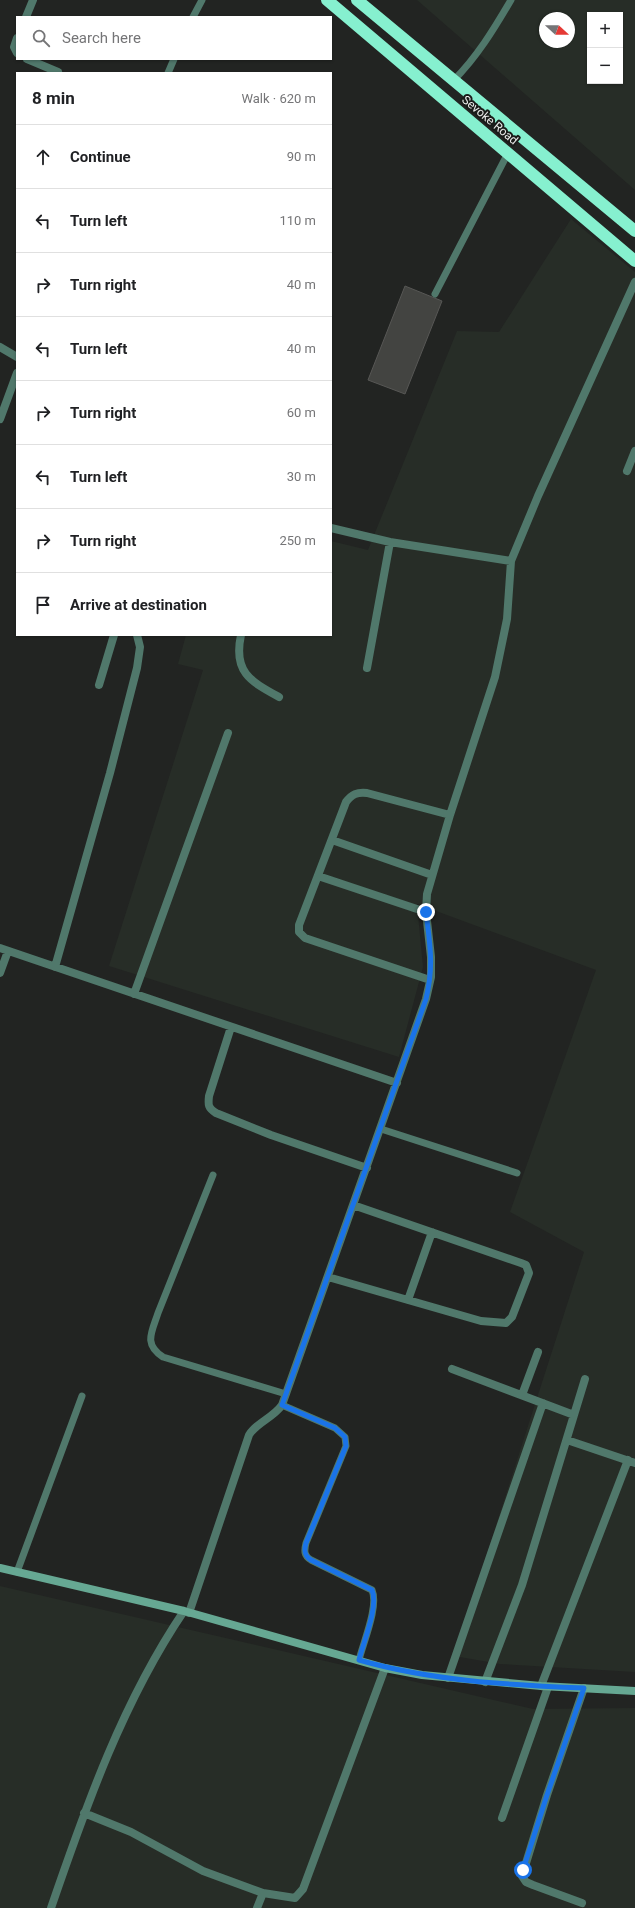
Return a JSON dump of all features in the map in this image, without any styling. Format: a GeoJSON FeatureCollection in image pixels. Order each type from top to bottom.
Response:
{"type":"FeatureCollection","features":[{"type":"Feature","properties":{"kind":"highway","name":"Sevoke Road"},"geometry":{"type":"LineString","coordinates":[[327,0],[635,261]]}},
{"type":"Feature","properties":{"kind":"highway","name":"Sevoke Road"},"geometry":{"type":"LineString","coordinates":[[357,0],[635,231]]}},
{"type":"Feature","properties":{"kind":"street"},"geometry":{"type":"LineString","coordinates":[[26,16],[33,0]]}},
{"type":"Feature","properties":{"kind":"street"},"geometry":{"type":"LineString","coordinates":[[16,41],[14,47],[16,51]]}},
{"type":"Feature","properties":{"kind":"street"},"geometry":{"type":"LineString","coordinates":[[29,60],[58,72]]}},
{"type":"Feature","properties":{"kind":"street"},"geometry":{"type":"LineString","coordinates":[[51,1908],[84,1813],[133,1699],[164,1641],[186,1612],[249,1436],[257,1425],[278,1411],[286,1394],[426,999],[430,980],[431,957],[426,912],[427,894],[450,815],[495,677],[507,619],[511,561],[538,496],[635,282]]}},
{"type":"Feature","properties":{"kind":"street"},"geometry":{"type":"LineString","coordinates":[[0,347],[16,356]]}},
{"type":"Feature","properties":{"kind":"street"},"geometry":{"type":"LineString","coordinates":[[0,419],[16,376]]}},
{"type":"Feature","properties":{"kind":"street"},"geometry":{"type":"LineString","coordinates":[[626,471],[635,451]]}},
{"type":"Feature","properties":{"kind":"street"},"geometry":{"type":"LineString","coordinates":[[332,528],[390,542],[511,561]]}},
{"type":"Feature","properties":{"kind":"street"},"geometry":{"type":"LineString","coordinates":[[367,668],[390,542]]}},
{"type":"Feature","properties":{"kind":"street"},"geometry":{"type":"LineString","coordinates":[[99,685],[114,636]]}},
{"type":"Feature","properties":{"kind":"street"},"geometry":{"type":"LineString","coordinates":[[55,967],[110,773],[137,668],[140,647],[137,636]]}},
{"type":"Feature","properties":{"kind":"street"},"geometry":{"type":"LineString","coordinates":[[241,636],[239,656],[242,670],[248,678],[279,697]]}},
{"type":"Feature","properties":{"kind":"street"},"geometry":{"type":"LineString","coordinates":[[134,994],[228,733]]}},
{"type":"Feature","properties":{"kind":"street"},"geometry":{"type":"LineString","coordinates":[[430,980],[300,936],[299,925],[346,802],[351,796],[358,792],[388,798],[450,815]]}},
{"type":"Feature","properties":{"kind":"street"},"geometry":{"type":"LineString","coordinates":[[332,840],[432,875]]}},
{"type":"Feature","properties":{"kind":"street"},"geometry":{"type":"LineString","coordinates":[[318,876],[426,912]]}},
{"type":"Feature","properties":{"kind":"street"},"geometry":{"type":"LineString","coordinates":[[0,973],[4,950],[397,1083]]}},
{"type":"Feature","properties":{"kind":"street"},"geometry":{"type":"LineString","coordinates":[[231,1027],[209,1096],[208,1104],[210,1109],[216,1113],[270,1135],[367,1168]]}},
{"type":"Feature","properties":{"kind":"street"},"geometry":{"type":"LineString","coordinates":[[328,1277],[481,1321],[506,1323],[512,1317],[529,1273],[526,1265],[521,1263],[353,1205]]}},
{"type":"Feature","properties":{"kind":"street"},"geometry":{"type":"LineString","coordinates":[[408,1300],[432,1232]]}},
{"type":"Feature","properties":{"kind":"street"},"geometry":{"type":"LineString","coordinates":[[522,1395],[538,1352]]}},
{"type":"Feature","properties":{"kind":"street"},"geometry":{"type":"LineString","coordinates":[[452,1369],[574,1415]]}},
{"type":"Feature","properties":{"kind":"street"},"geometry":{"type":"LineString","coordinates":[[485,1682],[522,1585],[585,1379]]}},
{"type":"Feature","properties":{"kind":"street"},"geometry":{"type":"LineString","coordinates":[[448,1678],[543,1403]]}},
{"type":"Feature","properties":{"kind":"street"},"geometry":{"type":"LineString","coordinates":[[502,1818],[544,1686],[632,1462],[567,1440]]}},
{"type":"Feature","properties":{"kind":"street"},"geometry":{"type":"LineString","coordinates":[[0,1568],[186,1612],[385,1668],[485,1682],[635,1691]]}},
{"type":"Feature","properties":{"kind":"street"},"geometry":{"type":"LineString","coordinates":[[84,1813],[142,1838],[203,1871],[263,1893],[295,1898],[303,1889],[385,1668]]}},
{"type":"Feature","properties":{"kind":"street"},"geometry":{"type":"LineString","coordinates":[[582,1903],[526,1882],[522,1876],[547,1795],[584,1688]]}},
{"type":"Feature","properties":{"kind":"street"},"geometry":{"type":"LineString","coordinates":[[257,1908],[263,1893]]}},
{"type":"Feature","properties":{"kind":"lane"},"geometry":{"type":"LineString","coordinates":[[194,16],[202,0]]}},
{"type":"Feature","properties":{"kind":"lane"},"geometry":{"type":"LineString","coordinates":[[453,81],[467,67],[488,39],[511,0]]}},
{"type":"Feature","properties":{"kind":"lane"},"geometry":{"type":"LineString","coordinates":[[168,72],[174,60]]}},
{"type":"Feature","properties":{"kind":"lane"},"geometry":{"type":"LineString","coordinates":[[435,294],[508,153]]}},
{"type":"Feature","properties":{"kind":"lane"},"geometry":{"type":"LineString","coordinates":[[381,1129],[517,1173]]}},
{"type":"Feature","properties":{"kind":"lane"},"geometry":{"type":"LineString","coordinates":[[213,1175],[158,1313],[151,1336],[150,1345],[155,1352],[163,1357],[286,1394]]}},
{"type":"Feature","properties":{"kind":"lane"},"geometry":{"type":"LineString","coordinates":[[17,1572],[82,1396]]}},
{"type":"Feature","properties":{"kind":"lane"},"geometry":{"type":"LineString","coordinates":[[282,1405],[335,1428],[345,1437],[346,1446],[306,1543],[305,1552],[307,1558],[372,1590],[374,1596],[372,1615],[359,1660]]}},
{"type":"Feature","properties":{"kind":"shaded area"},"geometry":{"type":"Polygon","coordinates":[[[417,0],[635,0],[635,190],[417,0]]]}},
{"type":"Feature","properties":{"kind":"shaded area"},"geometry":{"type":"Polygon","coordinates":[[[571,219],[635,272],[635,1672],[500,1664],[454,1656],[584,1252],[510,1212],[596,970],[417,904],[423,967],[399,1057],[109,966],[203,670],[178,664],[186,636],[332,636],[332,541],[368,550],[457,331],[499,332],[571,219]]]}},
{"type":"Feature","properties":{"kind":"shaded area"},"geometry":{"type":"Polygon","coordinates":[[[0,1586],[533,1709],[635,1708],[635,1908],[0,1908],[0,1586]]]}},
{"type":"Feature","properties":{"kind":"building"},"geometry":{"type":"Polygon","coordinates":[[[405,286],[442,301],[405,394],[368,380],[405,286]]]}},
{"type":"Feature","properties":{"kind":"route"},"geometry":{"type":"LineString","coordinates":[[426,912],[431,957],[431,977],[426,999],[282,1405],[335,1428],[345,1437],[346,1446],[306,1543],[305,1552],[307,1558],[372,1590],[374,1596],[372,1615],[359,1660],[385,1668],[422,1675],[462,1680],[584,1688],[523,1870]]}}]}
